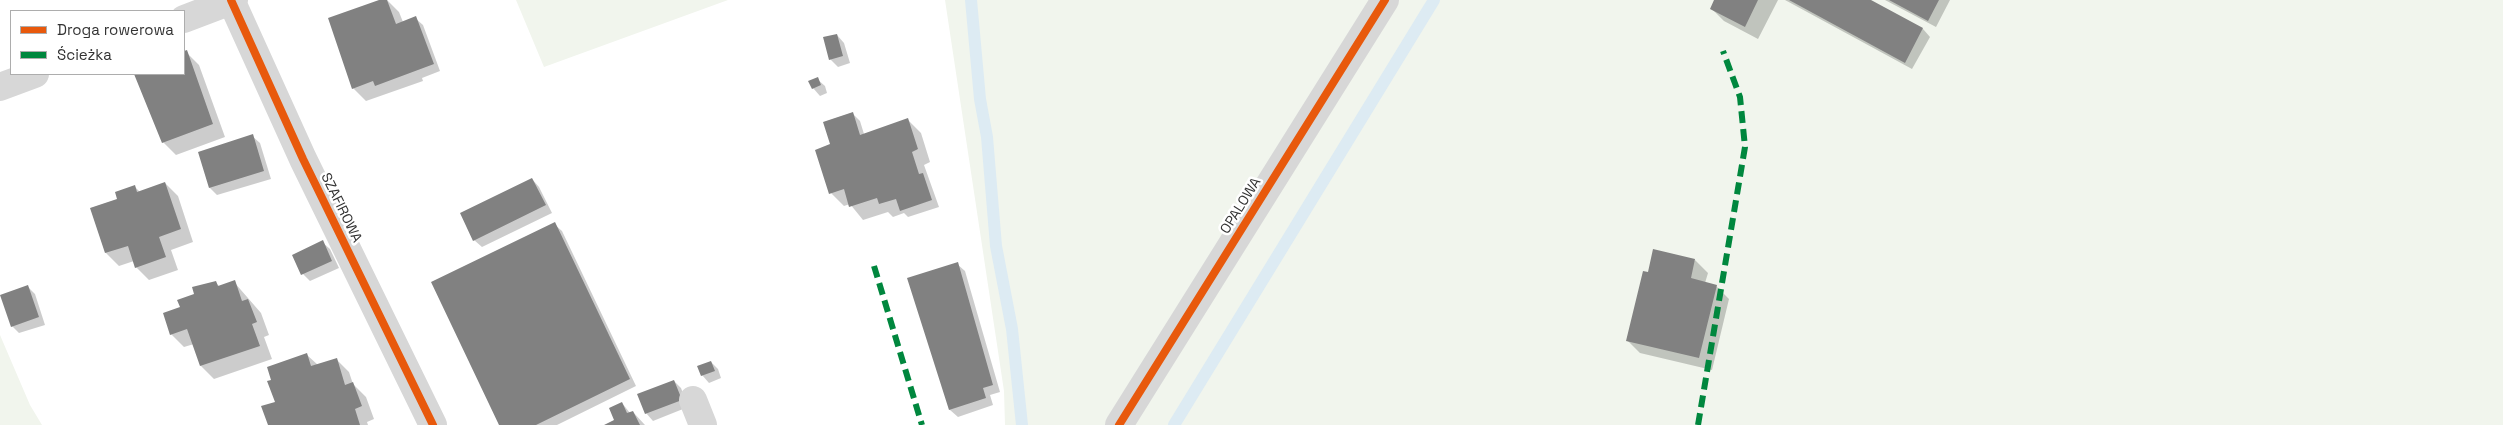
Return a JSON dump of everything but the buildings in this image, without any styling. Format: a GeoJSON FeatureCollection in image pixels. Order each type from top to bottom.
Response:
{"type":"FeatureCollection","features":[{"type":"Feature","properties":{"kind":"street"},"geometry":{"type":"LineString","coordinates":[[192,10],[232,0]]}},
{"type":"Feature","properties":{"kind":"street","name":"SZAFIROWA"},"geometry":{"type":"LineString","coordinates":[[232,0],[303,159],[433,425]]}},
{"type":"Feature","properties":{"kind":"street","name":"OPALOWA"},"geometry":{"type":"LineString","coordinates":[[1119,425],[1385,0]]}},
{"type":"Feature","properties":{"kind":"street"},"geometry":{"type":"LineString","coordinates":[[0,87],[32,75]]}},
{"type":"Feature","properties":{"kind":"street"},"geometry":{"type":"LineString","coordinates":[[693,400],[702,425]]}},
{"type":"Feature","properties":{"kind":"shaded area"},"geometry":{"type":"Polygon","coordinates":[[[516,0],[728,0],[544,67],[516,0]]]}},
{"type":"Feature","properties":{"kind":"shaded area"},"geometry":{"type":"Polygon","coordinates":[[[945,0],[2503,0],[2503,425],[1005,425],[1004,391],[945,0]]]}},
{"type":"Feature","properties":{"kind":"shaded area"},"geometry":{"type":"Polygon","coordinates":[[[0,335],[30,405],[42,425],[0,425],[0,335]]]}},
{"type":"Feature","properties":{"kind":"waterway"},"geometry":{"type":"LineString","coordinates":[[971,0],[980,99],[987,137],[996,246],[1012,329],[1022,425]]}},
{"type":"Feature","properties":{"kind":"waterway"},"geometry":{"type":"LineString","coordinates":[[1174,425],[1434,0]]}},
{"type":"Feature","properties":{"kind":"marked path"},"geometry":{"type":"LineString","coordinates":[[1698,425],[1745,147],[1740,97],[1723,51]]}},
{"type":"Feature","properties":{"kind":"marked path"},"geometry":{"type":"LineString","coordinates":[[874,266],[922,425]]}},
{"type":"Feature","properties":{"kind":"cycle path"},"geometry":{"type":"LineString","coordinates":[[231,0],[303,159],[433,425]]}},
{"type":"Feature","properties":{"kind":"cycle path"},"geometry":{"type":"LineString","coordinates":[[1119,425],[1385,0]]}}]}
